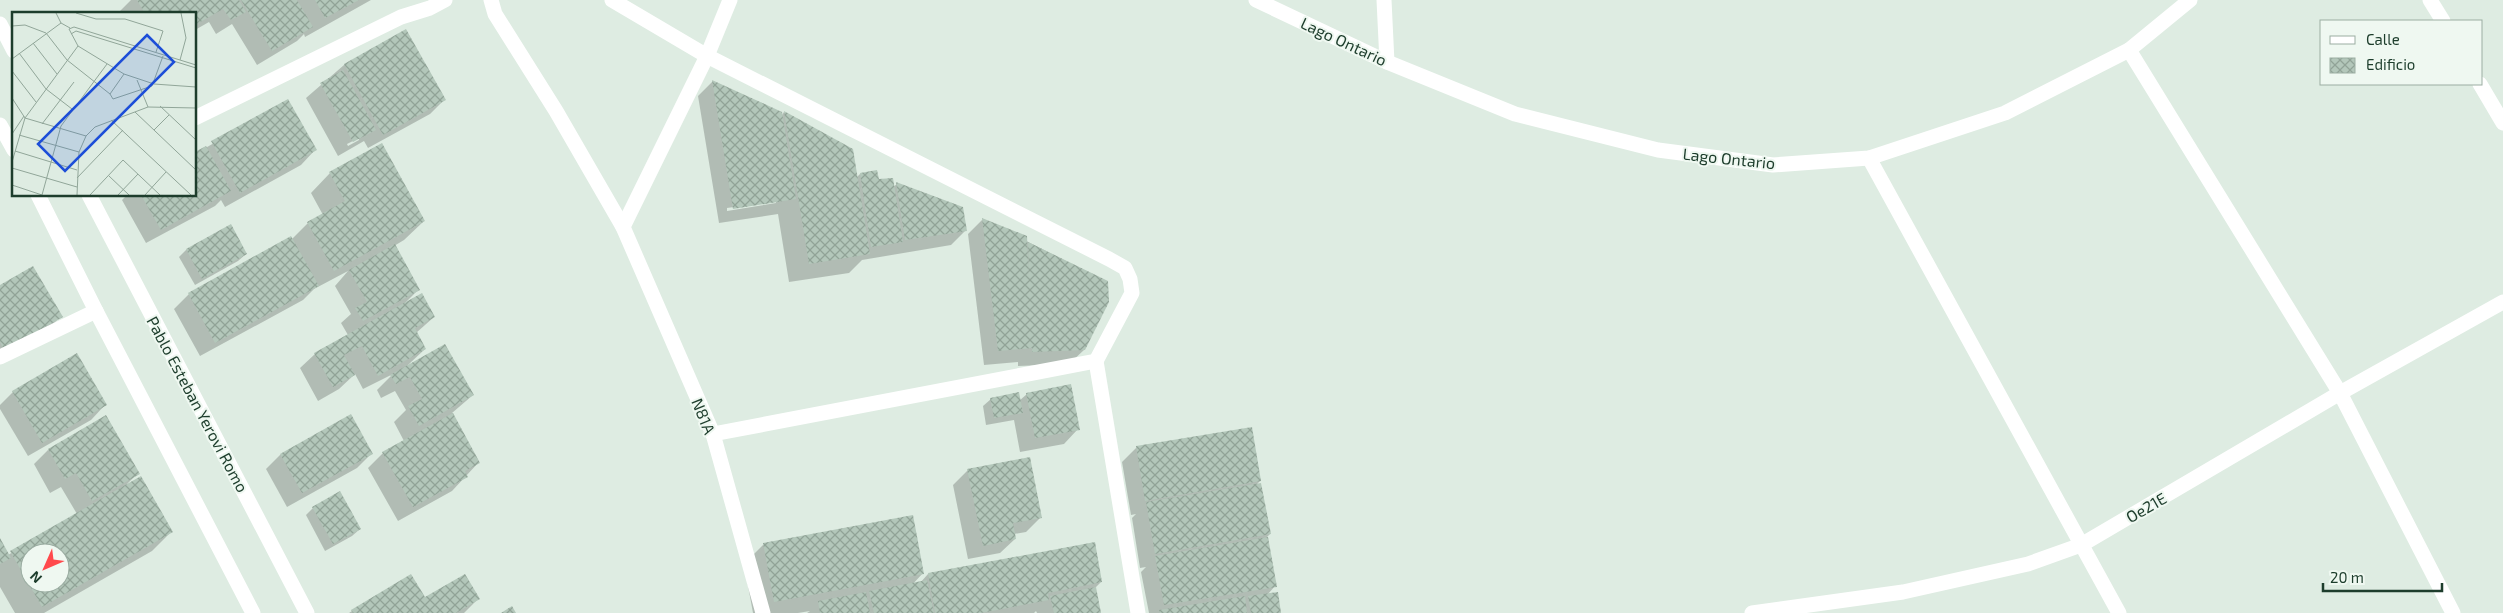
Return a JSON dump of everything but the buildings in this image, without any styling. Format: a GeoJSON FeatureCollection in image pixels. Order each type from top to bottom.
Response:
{"type":"FeatureCollection","features":[{"type":"Feature","properties":{"kind":"street"},"geometry":{"type":"LineString","coordinates":[[196,118],[401,17],[430,8],[445,0]]}},
{"type":"Feature","properties":{"kind":"street","name":"N81A"},"geometry":{"type":"LineString","coordinates":[[491,0],[495,14],[556,111],[623,226],[712,434],[763,613]]}},
{"type":"Feature","properties":{"kind":"street"},"geometry":{"type":"LineString","coordinates":[[612,0],[707,56],[1125,268],[1130,279],[1132,293],[1096,361],[1138,613]]}},
{"type":"Feature","properties":{"kind":"street"},"geometry":{"type":"LineString","coordinates":[[623,226],[707,56],[730,0]]}},
{"type":"Feature","properties":{"kind":"street","name":"Lago Ontario"},"geometry":{"type":"LineString","coordinates":[[1256,0],[1387,62],[1514,114],[1658,150],[1773,165],[1869,158],[2005,113],[2129,50],[2190,0]]}},
{"type":"Feature","properties":{"kind":"street"},"geometry":{"type":"LineString","coordinates":[[1384,0],[1387,62]]}},
{"type":"Feature","properties":{"kind":"street"},"geometry":{"type":"LineString","coordinates":[[2430,0],[2442,20]]}},
{"type":"Feature","properties":{"kind":"street"},"geometry":{"type":"LineString","coordinates":[[0,24],[12,46]]}},
{"type":"Feature","properties":{"kind":"street"},"geometry":{"type":"LineString","coordinates":[[2129,50],[2340,393],[2453,613]]}},
{"type":"Feature","properties":{"kind":"street"},"geometry":{"type":"LineString","coordinates":[[2481,85],[2503,124]]}},
{"type":"Feature","properties":{"kind":"street"},"geometry":{"type":"LineString","coordinates":[[0,125],[12,146]]}},
{"type":"Feature","properties":{"kind":"street"},"geometry":{"type":"LineString","coordinates":[[1869,158],[2119,613]]}},
{"type":"Feature","properties":{"kind":"street"},"geometry":{"type":"LineString","coordinates":[[40,196],[96,311],[253,613]]}},
{"type":"Feature","properties":{"kind":"street","name":"Pablo Esteban Yerovi Romo"},"geometry":{"type":"LineString","coordinates":[[90,196],[307,613]]}},
{"type":"Feature","properties":{"kind":"street","name":"Oe21E"},"geometry":{"type":"LineString","coordinates":[[1752,613],[1903,592],[2028,564],[2081,545],[2340,393],[2503,302]]}},
{"type":"Feature","properties":{"kind":"street"},"geometry":{"type":"LineString","coordinates":[[0,357],[96,311]]}},
{"type":"Feature","properties":{"kind":"street"},"geometry":{"type":"LineString","coordinates":[[712,434],[1096,361]]}}]}
